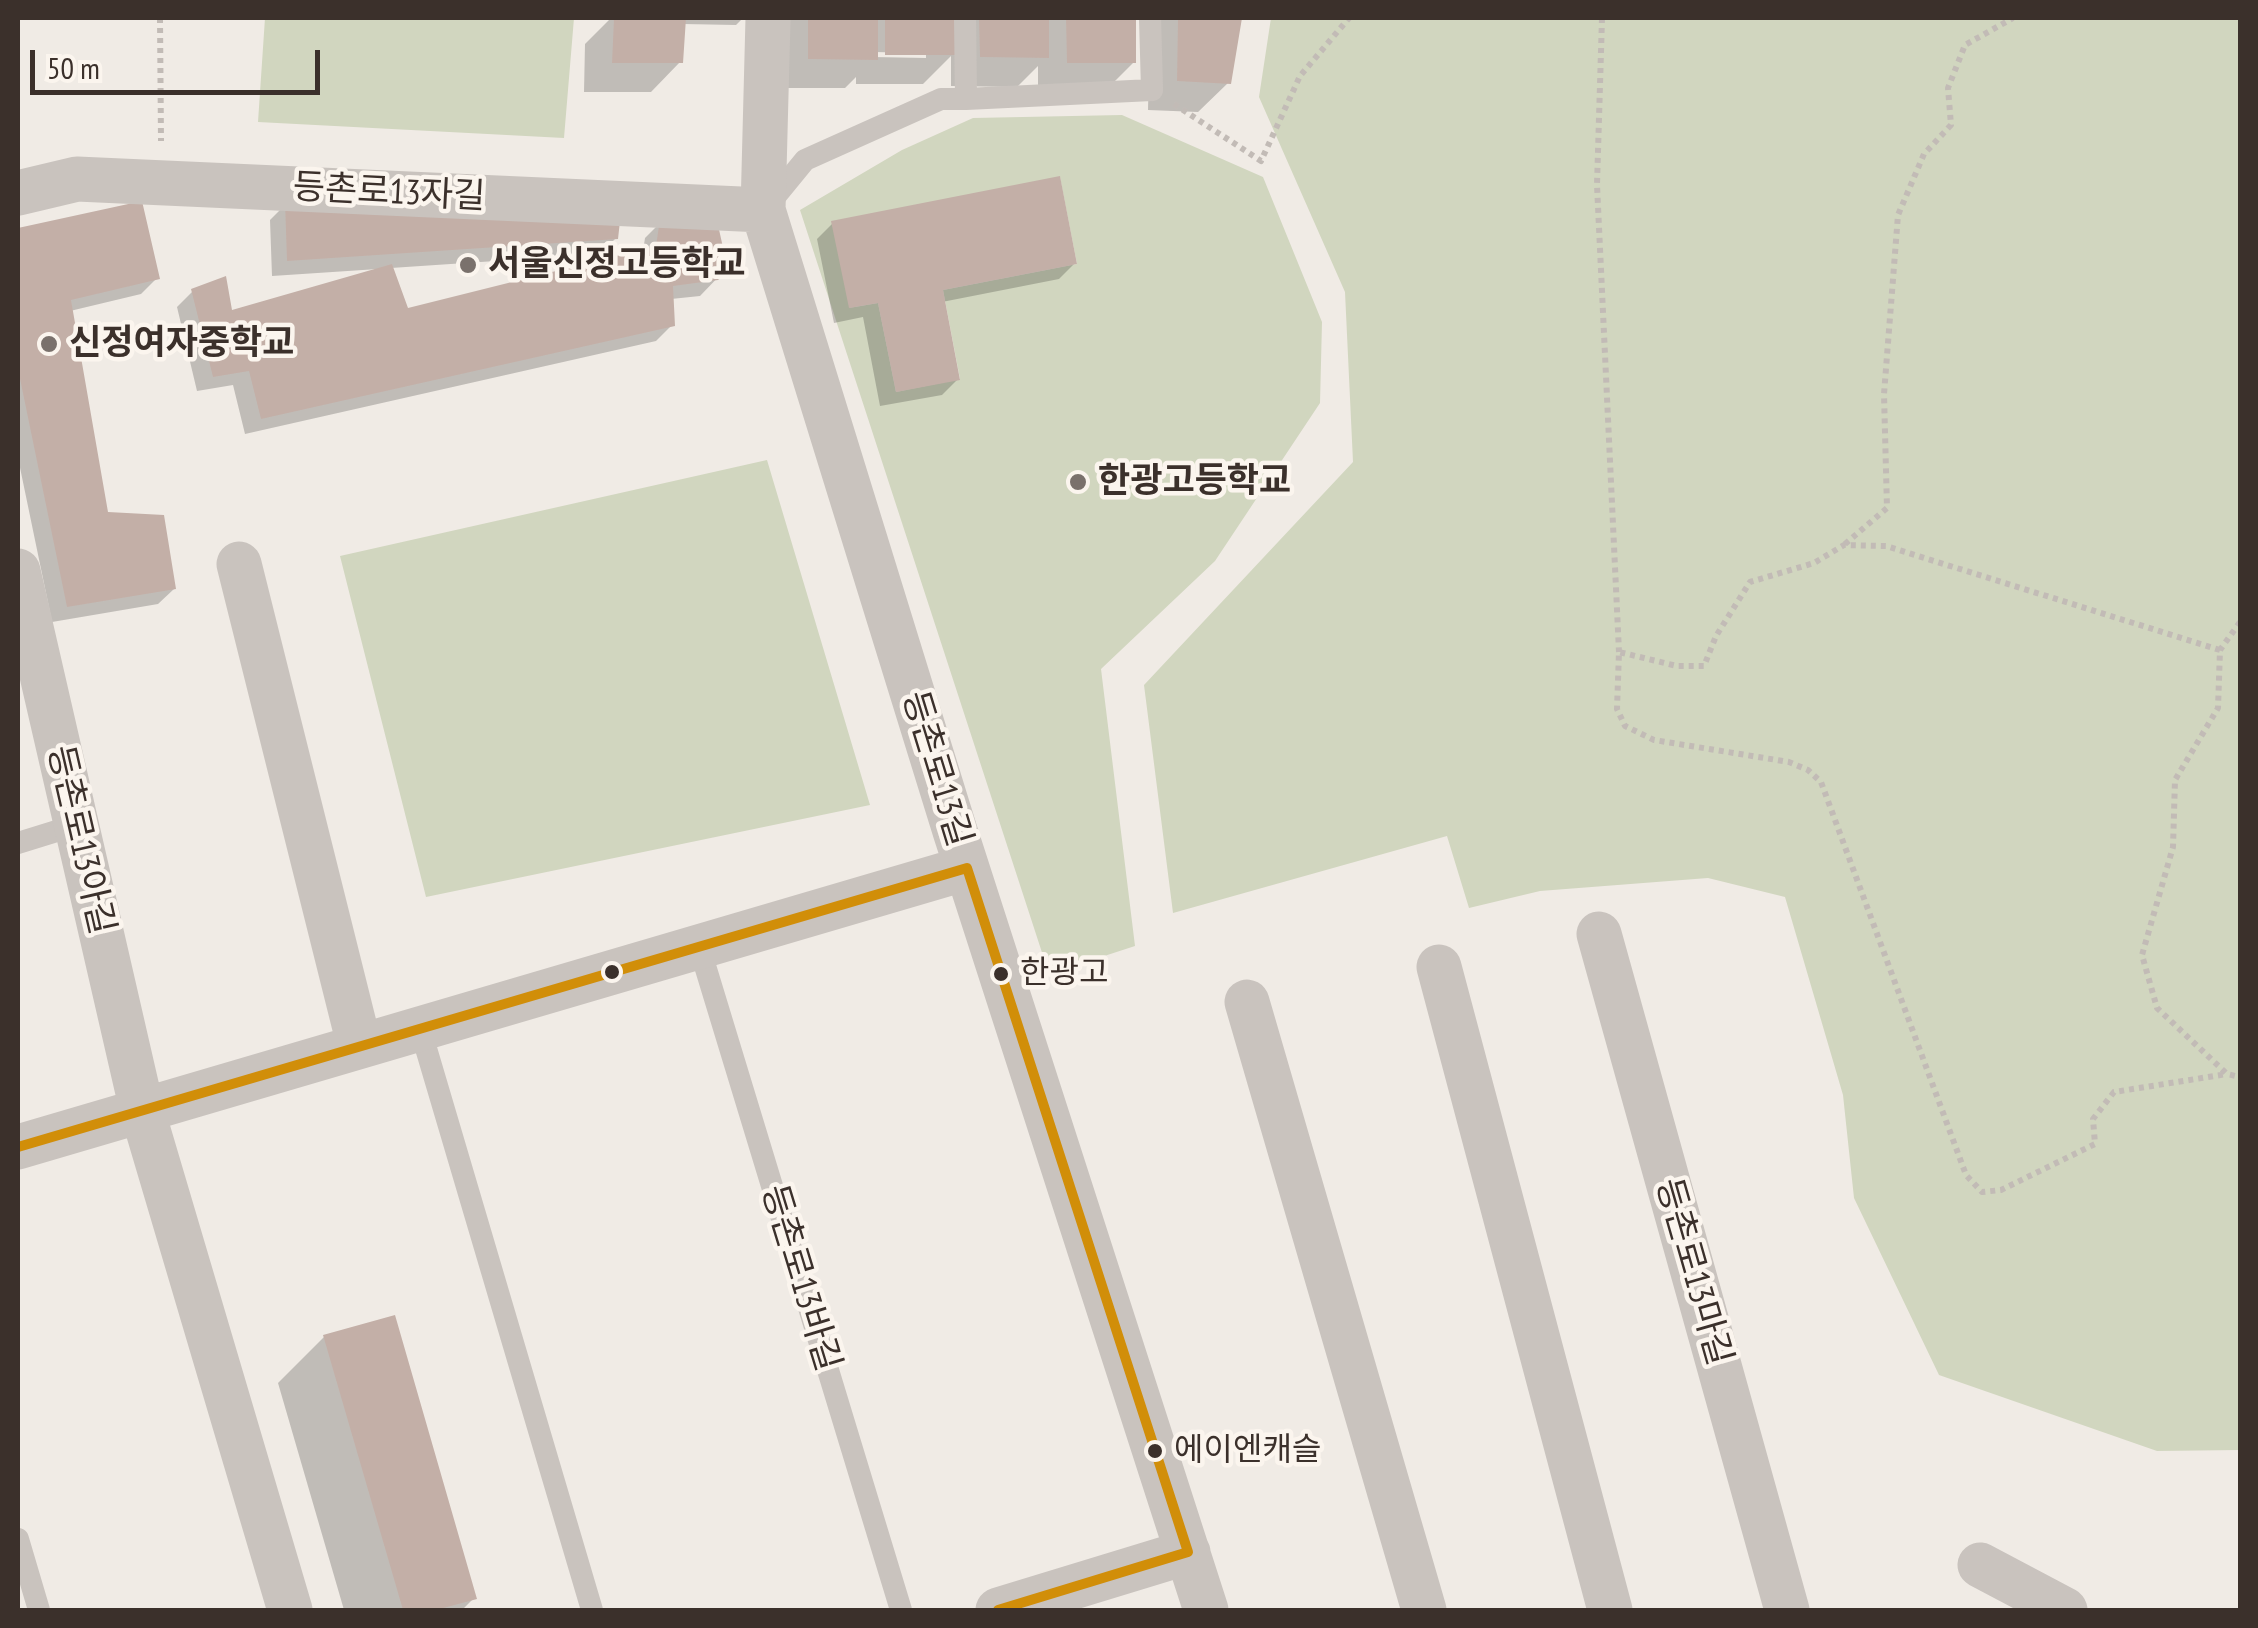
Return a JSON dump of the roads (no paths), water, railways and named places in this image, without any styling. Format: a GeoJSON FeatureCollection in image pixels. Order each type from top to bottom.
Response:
{"type":"FeatureCollection","features":[{"type":"Feature","properties":{"kind":"street","name":"등촌로13길"},"geometry":{"type":"LineString","coordinates":[[768,18],[763,210],[966,868],[1206,1610]]}},
{"type":"Feature","properties":{"kind":"street","name":"등촌로13자길"},"geometry":{"type":"LineString","coordinates":[[18,193],[77,179],[763,210]]}},
{"type":"Feature","properties":{"kind":"street"},"geometry":{"type":"LineString","coordinates":[[239,564],[357,1047]]}},
{"type":"Feature","properties":{"kind":"street","name":"등촌로13아길"},"geometry":{"type":"LineString","coordinates":[[18,571],[142,1110]]}},
{"type":"Feature","properties":{"kind":"street"},"geometry":{"type":"LineString","coordinates":[[18,1146],[966,868]]}},
{"type":"Feature","properties":{"kind":"street","name":"등촌로13마길"},"geometry":{"type":"LineString","coordinates":[[1598,934],[1787,1610]]}},
{"type":"Feature","properties":{"kind":"street"},"geometry":{"type":"LineString","coordinates":[[1440,967],[1610,1610]]}},
{"type":"Feature","properties":{"kind":"street"},"geometry":{"type":"LineString","coordinates":[[1247,1002],[1424,1610]]}},
{"type":"Feature","properties":{"kind":"street"},"geometry":{"type":"LineString","coordinates":[[142,1110],[290,1610]]}},
{"type":"Feature","properties":{"kind":"street"},"geometry":{"type":"LineString","coordinates":[[998,1610],[1188,1552]]}},
{"type":"Feature","properties":{"kind":"street"},"geometry":{"type":"LineString","coordinates":[[1980,1565],[2065,1610]]}},
{"type":"Feature","properties":{"kind":"lane"},"geometry":{"type":"LineString","coordinates":[[965,18],[966,98]]}},
{"type":"Feature","properties":{"kind":"lane"},"geometry":{"type":"LineString","coordinates":[[763,210],[805,160],[940,99],[1152,90],[1150,18]]}},
{"type":"Feature","properties":{"kind":"lane"},"geometry":{"type":"LineString","coordinates":[[18,843],[76,826]]}},
{"type":"Feature","properties":{"kind":"lane","name":"등촌로13바길"},"geometry":{"type":"LineString","coordinates":[[699,946],[901,1610]]}},
{"type":"Feature","properties":{"kind":"lane"},"geometry":{"type":"LineString","coordinates":[[420,1028],[592,1610]]}},
{"type":"Feature","properties":{"kind":"lane"},"geometry":{"type":"LineString","coordinates":[[18,1539],[39,1610]]}},
{"type":"Feature","properties":{"kind":"place","name":"서울신정고등학교"},"geometry":{"type":"Point","coordinates":[468,265]}},
{"type":"Feature","properties":{"kind":"place","name":"신정여자중학교"},"geometry":{"type":"Point","coordinates":[49,344]}},
{"type":"Feature","properties":{"kind":"place","name":"한광고등학교"},"geometry":{"type":"Point","coordinates":[1078,482]}},
{"type":"Feature","properties":{"kind":"place","name":"한광고"},"geometry":{"type":"Point","coordinates":[1001,974]}},
{"type":"Feature","properties":{"kind":"place","name":"에이엔캐슬"},"geometry":{"type":"Point","coordinates":[1155,1451]}}]}
